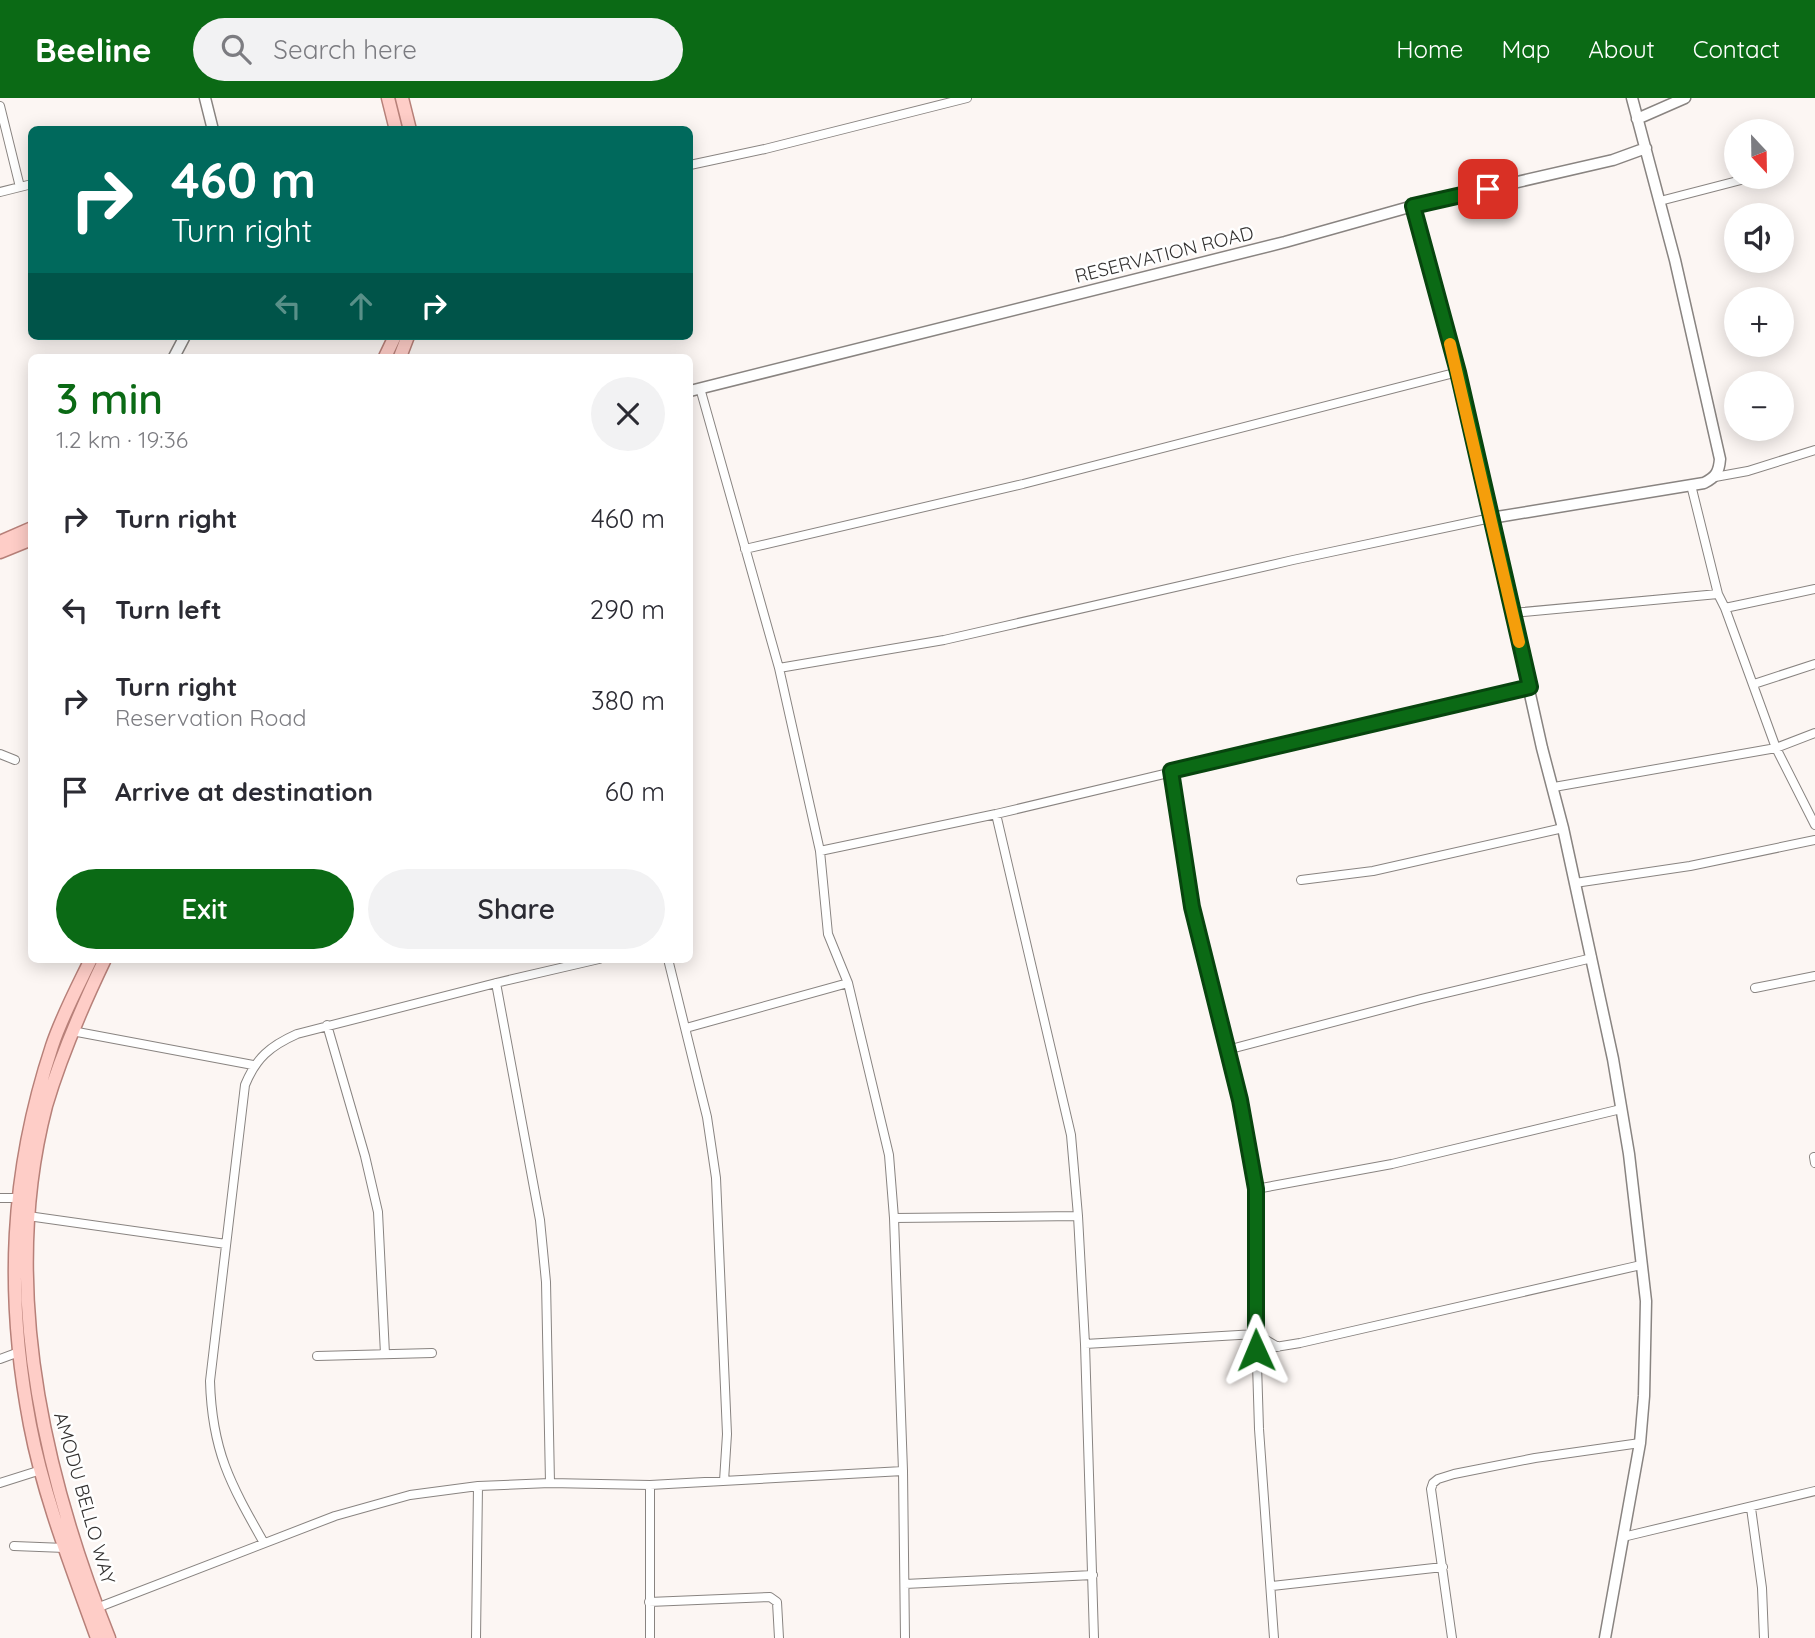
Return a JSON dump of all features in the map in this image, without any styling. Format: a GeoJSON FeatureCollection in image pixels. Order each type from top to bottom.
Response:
{"type":"FeatureCollection","features":[{"type":"Feature","properties":{"kind":"main road"},"geometry":{"type":"LineString","coordinates":[[388,98],[395,126]]}},
{"type":"Feature","properties":{"kind":"main road"},"geometry":{"type":"LineString","coordinates":[[402,98],[409,126]]}},
{"type":"Feature","properties":{"kind":"main road"},"geometry":{"type":"LineString","coordinates":[[0,542],[28,530]]}},
{"type":"Feature","properties":{"kind":"main road"},"geometry":{"type":"LineString","coordinates":[[0,552],[28,541]]}},
{"type":"Feature","properties":{"kind":"main road","name":"AMODU BELLO WAY"},"geometry":{"type":"LineString","coordinates":[[89,963],[52,1044],[35,1101],[23,1160],[14,1229],[14,1287],[19,1352],[30,1426],[41,1470],[65,1548],[92,1609],[109,1638]]}},
{"type":"Feature","properties":{"kind":"main road","name":"AMODU BELLO WAY"},"geometry":{"type":"LineString","coordinates":[[97,1638],[92,1609],[60,1496],[39,1405],[29,1325],[26,1268],[28,1216],[46,1108],[72,1031],[103,963]]}},
{"type":"Feature","properties":{"kind":"street"},"geometry":{"type":"LineString","coordinates":[[205,98],[212,126]]}},
{"type":"Feature","properties":{"kind":"street"},"geometry":{"type":"LineString","coordinates":[[693,164],[967,98]]}},
{"type":"Feature","properties":{"kind":"street"},"geometry":{"type":"LineString","coordinates":[[1634,98],[1720,459],[1716,477]]}},
{"type":"Feature","properties":{"kind":"street"},"geometry":{"type":"LineString","coordinates":[[1637,119],[1685,98]]}},
{"type":"Feature","properties":{"kind":"street"},"geometry":{"type":"LineString","coordinates":[[0,106],[20,187]]}},
{"type":"Feature","properties":{"kind":"street","name":"RESERVATION ROAD"},"geometry":{"type":"LineString","coordinates":[[695,389],[1285,242],[1413,206],[1613,160],[1646,148]]}},
{"type":"Feature","properties":{"kind":"street"},"geometry":{"type":"LineString","coordinates":[[1660,201],[1724,184]]}},
{"type":"Feature","properties":{"kind":"street"},"geometry":{"type":"LineString","coordinates":[[0,192],[28,185]]}},
{"type":"Feature","properties":{"kind":"street"},"geometry":{"type":"LineString","coordinates":[[1413,206],[1458,372],[1542,748],[1563,828],[1592,958],[1621,1109],[1633,1190],[1646,1301],[1640,1443],[1605,1638]]}},
{"type":"Feature","properties":{"kind":"street"},"geometry":{"type":"LineString","coordinates":[[746,549],[1023,484],[1458,372]]}},
{"type":"Feature","properties":{"kind":"street"},"geometry":{"type":"LineString","coordinates":[[695,389],[746,549],[779,668],[820,851],[828,934],[848,983],[889,1155],[894,1218],[903,1471],[905,1638]]}},
{"type":"Feature","properties":{"kind":"street"},"geometry":{"type":"LineString","coordinates":[[779,668],[944,640],[1293,560],[1491,519],[1691,485],[1815,450]]}},
{"type":"Feature","properties":{"kind":"street"},"geometry":{"type":"LineString","coordinates":[[1691,485],[1718,594],[1776,748],[1815,825]]}},
{"type":"Feature","properties":{"kind":"street"},"geometry":{"type":"LineString","coordinates":[[1725,608],[1815,589]]}},
{"type":"Feature","properties":{"kind":"street"},"geometry":{"type":"LineString","coordinates":[[1512,613],[1718,594]]}},
{"type":"Feature","properties":{"kind":"street"},"geometry":{"type":"LineString","coordinates":[[1754,684],[1815,664]]}},
{"type":"Feature","properties":{"kind":"street"},"geometry":{"type":"LineString","coordinates":[[820,851],[996,814],[1530,687]]}},
{"type":"Feature","properties":{"kind":"street"},"geometry":{"type":"LineString","coordinates":[[1553,787],[1776,748],[1815,733]]}},
{"type":"Feature","properties":{"kind":"street"},"geometry":{"type":"LineString","coordinates":[[0,754],[15,760]]}},
{"type":"Feature","properties":{"kind":"street"},"geometry":{"type":"LineString","coordinates":[[1171,771],[1192,907],[1240,1100],[1256,1189],[1259,1429],[1274,1638]]}},
{"type":"Feature","properties":{"kind":"street"},"geometry":{"type":"LineString","coordinates":[[996,814],[1071,1135],[1085,1344],[1094,1638]]}},
{"type":"Feature","properties":{"kind":"street"},"geometry":{"type":"LineString","coordinates":[[1301,880],[1373,871],[1563,828]]}},
{"type":"Feature","properties":{"kind":"street"},"geometry":{"type":"LineString","coordinates":[[1575,883],[1690,866],[1815,840]]}},
{"type":"Feature","properties":{"kind":"street"},"geometry":{"type":"LineString","coordinates":[[1227,1050],[1592,958]]}},
{"type":"Feature","properties":{"kind":"street"},"geometry":{"type":"LineString","coordinates":[[264,1543],[233,1487],[219,1452],[211,1415],[210,1381],[245,1085],[253,1065],[279,1042],[327,1025],[582,963]]}},
{"type":"Feature","properties":{"kind":"street"},"geometry":{"type":"LineString","coordinates":[[669,963],[707,1117],[716,1178],[727,1434],[724,1480]]}},
{"type":"Feature","properties":{"kind":"street"},"geometry":{"type":"LineString","coordinates":[[1755,988],[1815,976]]}},
{"type":"Feature","properties":{"kind":"street"},"geometry":{"type":"LineString","coordinates":[[496,983],[540,1220],[546,1282],[550,1483]]}},
{"type":"Feature","properties":{"kind":"street"},"geometry":{"type":"LineString","coordinates":[[686,1028],[848,983]]}},
{"type":"Feature","properties":{"kind":"street"},"geometry":{"type":"LineString","coordinates":[[327,1025],[365,1156],[378,1212],[385,1354]]}},
{"type":"Feature","properties":{"kind":"street"},"geometry":{"type":"LineString","coordinates":[[72,1031],[253,1065]]}},
{"type":"Feature","properties":{"kind":"street"},"geometry":{"type":"LineString","coordinates":[[1256,1189],[1392,1164],[1621,1109]]}},
{"type":"Feature","properties":{"kind":"street"},"geometry":{"type":"LineString","coordinates":[[1814,1157],[1815,1163]]}},
{"type":"Feature","properties":{"kind":"street"},"geometry":{"type":"LineString","coordinates":[[0,1198],[18,1198]]}},
{"type":"Feature","properties":{"kind":"street"},"geometry":{"type":"LineString","coordinates":[[28,1216],[226,1244]]}},
{"type":"Feature","properties":{"kind":"street"},"geometry":{"type":"LineString","coordinates":[[894,1218],[1078,1216]]}},
{"type":"Feature","properties":{"kind":"street"},"geometry":{"type":"LineString","coordinates":[[1256,1350],[1641,1265]]}},
{"type":"Feature","properties":{"kind":"street"},"geometry":{"type":"LineString","coordinates":[[1085,1344],[1256,1334],[1278,1347]]}},
{"type":"Feature","properties":{"kind":"street"},"geometry":{"type":"LineString","coordinates":[[0,1359],[19,1352]]}},
{"type":"Feature","properties":{"kind":"street"},"geometry":{"type":"LineString","coordinates":[[317,1356],[432,1353]]}},
{"type":"Feature","properties":{"kind":"street"},"geometry":{"type":"LineString","coordinates":[[1452,1638],[1431,1489],[1433,1483],[1438,1479],[1535,1458],[1640,1443]]}},
{"type":"Feature","properties":{"kind":"street"},"geometry":{"type":"LineString","coordinates":[[0,1483],[41,1470]]}},
{"type":"Feature","properties":{"kind":"street"},"geometry":{"type":"LineString","coordinates":[[92,1609],[335,1516],[410,1495],[478,1486],[550,1483],[650,1485],[903,1471]]}},
{"type":"Feature","properties":{"kind":"street"},"geometry":{"type":"LineString","coordinates":[[650,1485],[650,1638]]}},
{"type":"Feature","properties":{"kind":"street"},"geometry":{"type":"LineString","coordinates":[[476,1638],[478,1486]]}},
{"type":"Feature","properties":{"kind":"street"},"geometry":{"type":"LineString","coordinates":[[1623,1537],[1815,1492]]}},
{"type":"Feature","properties":{"kind":"street"},"geometry":{"type":"LineString","coordinates":[[1751,1508],[1762,1588],[1764,1638]]}},
{"type":"Feature","properties":{"kind":"street"},"geometry":{"type":"LineString","coordinates":[[14,1546],[65,1548]]}},
{"type":"Feature","properties":{"kind":"street"},"geometry":{"type":"LineString","coordinates":[[1272,1586],[1443,1567]]}},
{"type":"Feature","properties":{"kind":"street"},"geometry":{"type":"LineString","coordinates":[[905,1584],[1094,1575]]}},
{"type":"Feature","properties":{"kind":"street"},"geometry":{"type":"LineString","coordinates":[[649,1602],[770,1597],[777,1602],[779,1638]]}},
{"type":"Feature","properties":{"kind":"slow traffic"},"geometry":{"type":"LineString","coordinates":[[1450,344],[1519,642]]}},
{"type":"Feature","properties":{"kind":"route"},"geometry":{"type":"LineString","coordinates":[[1256,1350],[1256,1189],[1240,1100],[1192,907],[1171,771],[1530,687],[1458,372],[1413,206],[1488,189]]}}]}
